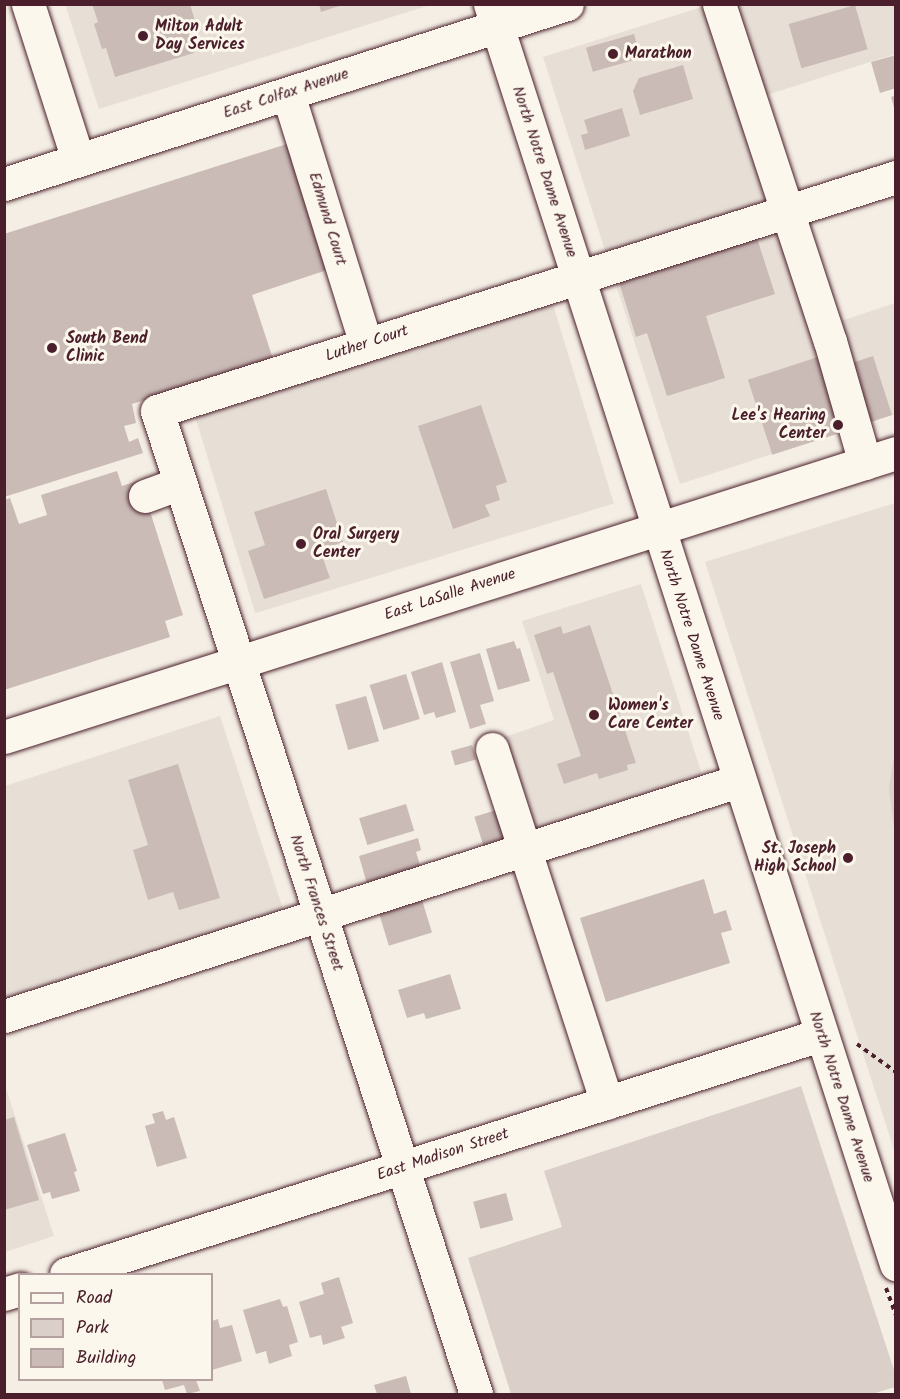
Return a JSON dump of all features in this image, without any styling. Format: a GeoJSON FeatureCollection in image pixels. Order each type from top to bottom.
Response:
{"type":"FeatureCollection","features":[{"type":"Feature","properties":{"kind":"street"},"geometry":{"type":"LineString","coordinates":[[28,4],[78,160]]}},
{"type":"Feature","properties":{"kind":"street","name":"East Colfax Avenue"},"geometry":{"type":"LineString","coordinates":[[4,184],[288,94],[494,16],[567,4]]}},
{"type":"Feature","properties":{"kind":"street"},"geometry":{"type":"LineString","coordinates":[[720,4],[830,340],[880,458]]}},
{"type":"Feature","properties":{"kind":"street","name":"North Notre Dame Avenue"},"geometry":{"type":"LineString","coordinates":[[494,16],[738,782],[896,1264]]}},
{"type":"Feature","properties":{"kind":"street","name":"Edmund Court"},"geometry":{"type":"LineString","coordinates":[[288,94],[366,344]]}},
{"type":"Feature","properties":{"kind":"street","name":"Luther Court"},"geometry":{"type":"LineString","coordinates":[[157,411],[577,276],[896,177]]}},
{"type":"Feature","properties":{"kind":"street","name":"North Frances Street"},"geometry":{"type":"LineString","coordinates":[[157,411],[476,1395]]}},
{"type":"Feature","properties":{"kind":"street","name":"East LaSalle Avenue"},"geometry":{"type":"LineString","coordinates":[[4,736],[880,458]]}},
{"type":"Feature","properties":{"kind":"street"},"geometry":{"type":"LineString","coordinates":[[145,496],[180,483]]}},
{"type":"Feature","properties":{"kind":"street"},"geometry":{"type":"LineString","coordinates":[[492,749],[607,1103]]}},
{"type":"Feature","properties":{"kind":"street"},"geometry":{"type":"LineString","coordinates":[[4,1016],[738,782]]}},
{"type":"Feature","properties":{"kind":"street","name":"East Madison Street"},"geometry":{"type":"LineString","coordinates":[[72,1273],[820,1035]]}},
{"type":"Feature","properties":{"kind":"path"},"geometry":{"type":"LineString","coordinates":[[857,1044],[896,1072]]}},
{"type":"Feature","properties":{"kind":"shaded area"},"geometry":{"type":"Polygon","coordinates":[[[65,4],[430,5],[99,109],[65,4]]]}},
{"type":"Feature","properties":{"kind":"shaded area"},"geometry":{"type":"Polygon","coordinates":[[[708,5],[895,5],[895,54],[745,102],[832,324],[895,303],[895,414],[680,484],[543,57],[708,5]]]}},
{"type":"Feature","properties":{"kind":"shaded area"},"geometry":{"type":"Polygon","coordinates":[[[551,298],[614,504],[255,613],[192,408],[551,298]]]}},
{"type":"Feature","properties":{"kind":"shaded area","name":"St. Joseph High School"},"geometry":{"type":"Polygon","coordinates":[[[895,503],[895,1153],[705,562],[895,503]]]}},
{"type":"Feature","properties":{"kind":"shaded area"},"geometry":{"type":"Polygon","coordinates":[[[641,584],[706,787],[532,842],[499,739],[554,720],[522,621],[641,584]]]}},
{"type":"Feature","properties":{"kind":"shaded area"},"geometry":{"type":"Polygon","coordinates":[[[220,716],[286,918],[5,1008],[5,786],[220,716]]]}},
{"type":"Feature","properties":{"kind":"shaded area"},"geometry":{"type":"Polygon","coordinates":[[[4,1082],[54,1236],[5,1252],[4,1252],[4,1082]]]}},
{"type":"Feature","properties":{"kind":"green space"},"geometry":{"type":"Polygon","coordinates":[[[895,749],[895,838],[889,789],[895,749]]]}},
{"type":"Feature","properties":{"kind":"green space"},"geometry":{"type":"Polygon","coordinates":[[[801,1086],[895,1373],[895,1387],[872,1394],[511,1394],[468,1258],[562,1227],[544,1171],[801,1086]]]}},
{"type":"Feature","properties":{"kind":"building","name":"Milton Adult Day Services"},"geometry":{"type":"Polygon","coordinates":[[[92,4],[190,4],[195,21],[186,24],[194,53],[115,77],[106,48],[102,49],[94,24],[98,22],[92,4]]]}},
{"type":"Feature","properties":{"kind":"building"},"geometry":{"type":"Polygon","coordinates":[[[319,4],[342,4],[342,5],[321,12],[319,4]]]}},
{"type":"Feature","properties":{"kind":"building"},"geometry":{"type":"Polygon","coordinates":[[[855,5],[868,49],[801,68],[789,24],[855,5]]]}},
{"type":"Feature","properties":{"kind":"building"},"geometry":{"type":"Polygon","coordinates":[[[634,34],[641,58],[593,72],[586,48],[634,34]]]}},
{"type":"Feature","properties":{"kind":"building"},"geometry":{"type":"Polygon","coordinates":[[[896,55],[896,88],[880,93],[871,62],[896,55]]]}},
{"type":"Feature","properties":{"kind":"building"},"geometry":{"type":"Polygon","coordinates":[[[683,65],[693,99],[640,115],[633,91],[639,78],[683,65]]]}},
{"type":"Feature","properties":{"kind":"building"},"geometry":{"type":"Polygon","coordinates":[[[896,95],[896,111],[895,111],[891,97],[896,95]]]}},
{"type":"Feature","properties":{"kind":"building"},"geometry":{"type":"Polygon","coordinates":[[[622,108],[630,136],[585,150],[581,135],[588,133],[584,120],[622,108]]]}},
{"type":"Feature","properties":{"kind":"building"},"geometry":{"type":"Polygon","coordinates":[[[290,143],[330,269],[252,295],[273,359],[132,404],[136,423],[124,426],[129,442],[138,438],[143,453],[4,497],[4,234],[290,143]]]}},
{"type":"Feature","properties":{"kind":"building"},"geometry":{"type":"Polygon","coordinates":[[[756,235],[775,294],[706,316],[725,378],[667,396],[647,333],[636,337],[618,279],[756,235]]]}},
{"type":"Feature","properties":{"kind":"building"},"geometry":{"type":"Polygon","coordinates":[[[824,355],[848,430],[772,455],[748,380],[824,355]]]}},
{"type":"Feature","properties":{"kind":"building"},"geometry":{"type":"Polygon","coordinates":[[[873,356],[892,415],[865,424],[852,363],[873,356]]]}},
{"type":"Feature","properties":{"kind":"building"},"geometry":{"type":"Polygon","coordinates":[[[481,405],[507,482],[496,486],[500,500],[485,505],[490,516],[453,529],[418,426],[481,405]]]}},
{"type":"Feature","properties":{"kind":"building"},"geometry":{"type":"Polygon","coordinates":[[[117,471],[122,486],[140,480],[183,615],[165,621],[170,637],[4,690],[4,500],[10,498],[19,524],[47,515],[41,495],[117,471]]]}},
{"type":"Feature","properties":{"kind":"building","name":"Oral Surgery Center"},"geometry":{"type":"Polygon","coordinates":[[[326,489],[343,542],[320,550],[330,578],[264,599],[248,551],[265,545],[254,512],[326,489]]]}},
{"type":"Feature","properties":{"kind":"building","name":"Women's Care Center"},"geometry":{"type":"Polygon","coordinates":[[[590,625],[636,763],[627,765],[628,770],[599,779],[597,773],[564,784],[557,764],[581,756],[553,672],[547,674],[534,635],[561,626],[563,634],[590,625]]]}},
{"type":"Feature","properties":{"kind":"building"},"geometry":{"type":"Polygon","coordinates":[[[514,641],[517,649],[520,648],[530,681],[498,690],[486,649],[514,641]]]}},
{"type":"Feature","properties":{"kind":"building"},"geometry":{"type":"Polygon","coordinates":[[[480,653],[494,701],[480,705],[486,724],[470,729],[450,662],[480,653]]]}},
{"type":"Feature","properties":{"kind":"building"},"geometry":{"type":"Polygon","coordinates":[[[442,662],[456,712],[436,718],[434,712],[424,715],[411,672],[442,662]]]}},
{"type":"Feature","properties":{"kind":"building"},"geometry":{"type":"Polygon","coordinates":[[[406,674],[420,719],[383,730],[370,685],[406,674]]]}},
{"type":"Feature","properties":{"kind":"building"},"geometry":{"type":"Polygon","coordinates":[[[366,696],[379,741],[348,750],[335,705],[366,696]]]}},
{"type":"Feature","properties":{"kind":"building"},"geometry":{"type":"Polygon","coordinates":[[[472,745],[476,759],[455,765],[451,751],[472,745]]]}},
{"type":"Feature","properties":{"kind":"building"},"geometry":{"type":"Polygon","coordinates":[[[178,764],[220,898],[179,910],[173,892],[148,900],[133,850],[148,845],[128,780],[178,764]]]}},
{"type":"Feature","properties":{"kind":"building"},"geometry":{"type":"Polygon","coordinates":[[[406,804],[414,831],[367,845],[359,818],[406,804]]]}},
{"type":"Feature","properties":{"kind":"building"},"geometry":{"type":"Polygon","coordinates":[[[506,807],[515,836],[483,845],[474,817],[506,807]]]}},
{"type":"Feature","properties":{"kind":"building"},"geometry":{"type":"Polygon","coordinates":[[[418,838],[421,850],[416,852],[423,875],[369,891],[359,856],[418,838]]]}},
{"type":"Feature","properties":{"kind":"building"},"geometry":{"type":"Polygon","coordinates":[[[704,879],[714,914],[726,910],[732,930],[721,933],[730,963],[606,1002],[580,918],[704,879]]]}},
{"type":"Feature","properties":{"kind":"building"},"geometry":{"type":"Polygon","coordinates":[[[422,900],[432,933],[389,946],[379,913],[422,900]]]}},
{"type":"Feature","properties":{"kind":"building"},"geometry":{"type":"Polygon","coordinates":[[[450,974],[461,1009],[426,1019],[424,1013],[407,1018],[398,990],[450,974]]]}},
{"type":"Feature","properties":{"kind":"building"},"geometry":{"type":"Polygon","coordinates":[[[163,1111],[166,1120],[174,1117],[187,1158],[157,1167],[145,1126],[155,1123],[152,1114],[163,1111]]]}},
{"type":"Feature","properties":{"kind":"building"},"geometry":{"type":"Polygon","coordinates":[[[14,1117],[39,1200],[4,1210],[4,1120],[14,1117]]]}},
{"type":"Feature","properties":{"kind":"building"},"geometry":{"type":"Polygon","coordinates":[[[65,1133],[77,1171],[74,1172],[80,1191],[52,1199],[50,1192],[43,1194],[27,1145],[65,1133]]]}},
{"type":"Feature","properties":{"kind":"building"},"geometry":{"type":"Polygon","coordinates":[[[506,1193],[513,1220],[480,1229],[473,1202],[506,1193]]]}},
{"type":"Feature","properties":{"kind":"building"},"geometry":{"type":"Polygon","coordinates":[[[339,1277],[353,1323],[341,1327],[345,1338],[323,1345],[321,1335],[310,1338],[299,1302],[324,1294],[321,1283],[339,1277]]]}},
{"type":"Feature","properties":{"kind":"building"},"geometry":{"type":"Polygon","coordinates":[[[280,1299],[283,1307],[287,1306],[298,1342],[289,1345],[292,1356],[269,1364],[266,1351],[256,1354],[243,1310],[280,1299]]]}},
{"type":"Feature","properties":{"kind":"building"},"geometry":{"type":"Polygon","coordinates":[[[218,1319],[220,1328],[232,1325],[242,1361],[213,1370],[213,1321],[218,1319]]]}},
{"type":"Feature","properties":{"kind":"building"},"geometry":{"type":"Polygon","coordinates":[[[406,1376],[411,1394],[377,1394],[374,1385],[406,1376]]]}},
{"type":"Feature","properties":{"kind":"building"},"geometry":{"type":"Polygon","coordinates":[[[162,1381],[196,1381],[200,1391],[187,1394],[184,1385],[165,1390],[162,1381]]]}},
{"type":"Feature","properties":{"kind":"place","name":"Milton Adult Day Services"},"geometry":{"type":"Point","coordinates":[143,36]}},
{"type":"Feature","properties":{"kind":"place","name":"Marathon"},"geometry":{"type":"Point","coordinates":[613,54]}},
{"type":"Feature","properties":{"kind":"place","name":"South Bend Clinic"},"geometry":{"type":"Point","coordinates":[52,348]}},
{"type":"Feature","properties":{"kind":"place","name":"Lee's Hearing Center"},"geometry":{"type":"Point","coordinates":[838,425]}},
{"type":"Feature","properties":{"kind":"place","name":"Oral Surgery Center"},"geometry":{"type":"Point","coordinates":[301,544]}},
{"type":"Feature","properties":{"kind":"place","name":"Women's Care Center"},"geometry":{"type":"Point","coordinates":[594,715]}},
{"type":"Feature","properties":{"kind":"place","name":"St. Joseph High School"},"geometry":{"type":"Point","coordinates":[848,858]}}]}
